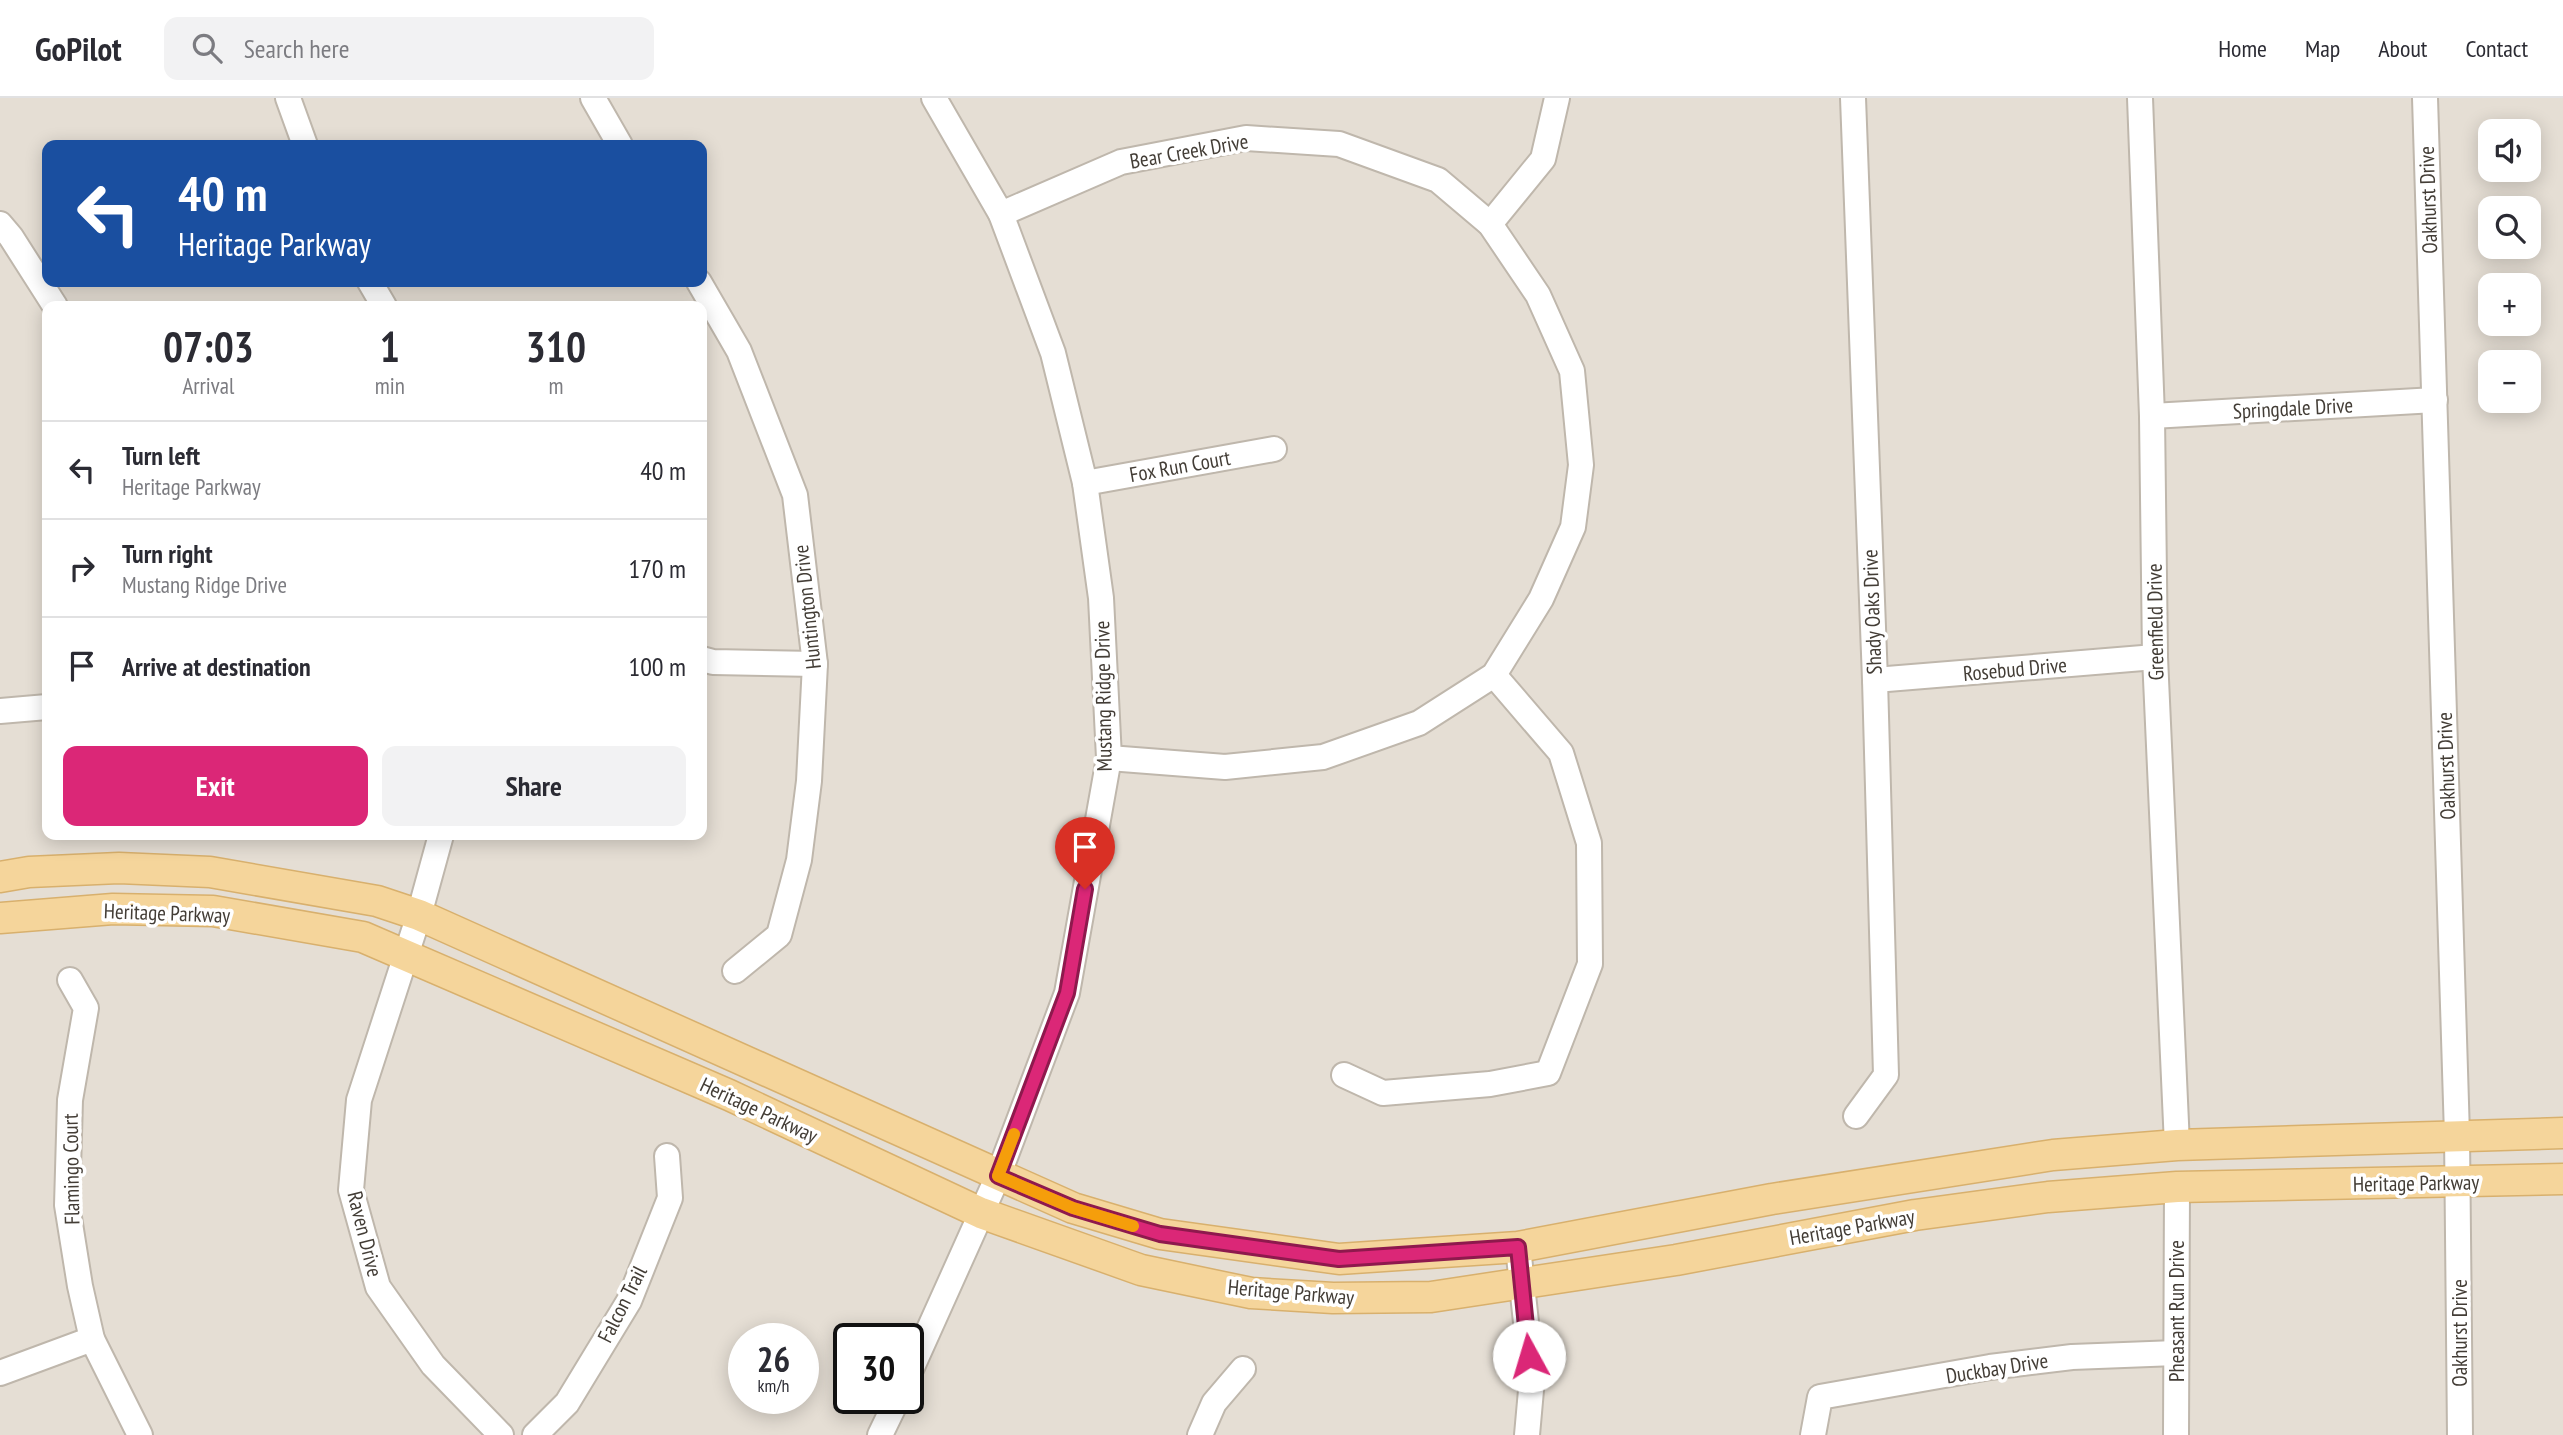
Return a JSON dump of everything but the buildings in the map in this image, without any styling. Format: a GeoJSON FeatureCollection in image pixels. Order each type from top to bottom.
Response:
{"type":"FeatureCollection","features":[{"type":"Feature","properties":{"kind":"main road","name":"Heritage Parkway"},"geometry":{"type":"LineString","coordinates":[[0,877],[29,872],[120,868],[210,872],[377,901],[419,915],[1073,1208],[1160,1234],[1339,1259],[1518,1247],[1772,1199],[2053,1155],[2177,1145],[2563,1133]]}},
{"type":"Feature","properties":{"kind":"main road","name":"Heritage Parkway"},"geometry":{"type":"LineString","coordinates":[[0,918],[113,909],[213,911],[363,937],[729,1095],[981,1213],[1141,1269],[1251,1293],[1333,1298],[1431,1297],[1676,1260],[1915,1215],[2048,1197],[2177,1187],[2563,1179]]}},
{"type":"Feature","properties":{"kind":"street"},"geometry":{"type":"LineString","coordinates":[[288,98],[303,140]]}},
{"type":"Feature","properties":{"kind":"street"},"geometry":{"type":"LineString","coordinates":[[593,98],[617,140]]}},
{"type":"Feature","properties":{"kind":"street","name":"Mustang Ridge Drive"},"geometry":{"type":"LineString","coordinates":[[924,1340],[998,1176],[1067,993],[1108,758],[1101,598],[1086,484],[1053,354],[1002,214],[934,98]]}},
{"type":"Feature","properties":{"kind":"street"},"geometry":{"type":"LineString","coordinates":[[1490,224],[1543,159],[1557,98]]}},
{"type":"Feature","properties":{"kind":"street","name":"Shady Oaks Drive"},"geometry":{"type":"LineString","coordinates":[[1853,98],[1875,680],[1886,1076],[1856,1116]]}},
{"type":"Feature","properties":{"kind":"street","name":"Greenfield Drive"},"geometry":{"type":"LineString","coordinates":[[2140,98],[2152,416],[2155,657],[2177,1145]]}},
{"type":"Feature","properties":{"kind":"street","name":"Oakhurst Drive"},"geometry":{"type":"LineString","coordinates":[[2425,98],[2457,1135],[2460,1435]]}},
{"type":"Feature","properties":{"kind":"street","name":"Bear Creek Drive"},"geometry":{"type":"LineString","coordinates":[[1002,214],[1121,162],[1246,138],[1339,144],[1438,180],[1490,224],[1538,295],[1572,371],[1581,465],[1573,527],[1541,599],[1494,675]]}},
{"type":"Feature","properties":{"kind":"street"},"geometry":{"type":"LineString","coordinates":[[0,224],[42,286]]}},
{"type":"Feature","properties":{"kind":"street","name":"Huntington Drive"},"geometry":{"type":"LineString","coordinates":[[702,287],[740,351],[795,495],[816,664],[809,781],[799,860],[779,935],[735,971]]}},
{"type":"Feature","properties":{"kind":"street","name":"Springdale Drive"},"geometry":{"type":"LineString","coordinates":[[2152,416],[2435,400]]}},
{"type":"Feature","properties":{"kind":"street","name":"Fox Run Court"},"geometry":{"type":"LineString","coordinates":[[1086,484],[1274,449]]}},
{"type":"Feature","properties":{"kind":"street","name":"Rosebud Drive"},"geometry":{"type":"LineString","coordinates":[[1875,680],[2155,657]]}},
{"type":"Feature","properties":{"kind":"street"},"geometry":{"type":"LineString","coordinates":[[707,660],[816,664]]}},
{"type":"Feature","properties":{"kind":"street"},"geometry":{"type":"LineString","coordinates":[[1108,758],[1225,767],[1323,757],[1419,723],[1494,675],[1561,753],[1589,843],[1590,964],[1548,1073],[1490,1084],[1383,1093],[1344,1075]]}},
{"type":"Feature","properties":{"kind":"street"},"geometry":{"type":"LineString","coordinates":[[0,711],[42,707]]}},
{"type":"Feature","properties":{"kind":"street","name":"Raven Drive"},"geometry":{"type":"LineString","coordinates":[[440,840],[419,915],[359,1100],[351,1190],[378,1287],[433,1365],[500,1435]]}},
{"type":"Feature","properties":{"kind":"street","name":"Flamingo Court"},"geometry":{"type":"LineString","coordinates":[[70,980],[86,1008],[70,1100],[67,1205],[92,1339],[140,1435]]}},
{"type":"Feature","properties":{"kind":"street","name":"Falcon Trail"},"geometry":{"type":"LineString","coordinates":[[535,1435],[567,1403],[629,1301],[670,1198],[667,1156]]}},
{"type":"Feature","properties":{"kind":"street","name":"Pheasant Run Drive"},"geometry":{"type":"LineString","coordinates":[[2176,1435],[2177,1187]]}},
{"type":"Feature","properties":{"kind":"street"},"geometry":{"type":"LineString","coordinates":[[1518,1247],[1532,1379],[1527,1435]]}},
{"type":"Feature","properties":{"kind":"street"},"geometry":{"type":"LineString","coordinates":[[0,1373],[92,1339]]}},
{"type":"Feature","properties":{"kind":"street","name":"Duckbay Drive"},"geometry":{"type":"LineString","coordinates":[[1813,1435],[1820,1397],[1990,1367],[2072,1357],[2176,1353]]}},
{"type":"Feature","properties":{"kind":"street"},"geometry":{"type":"LineString","coordinates":[[1199,1435],[1214,1404],[1243,1369]]}},
{"type":"Feature","properties":{"kind":"street"},"geometry":{"type":"LineString","coordinates":[[880,1435],[890,1414]]}},
{"type":"Feature","properties":{"kind":"shaded area"},"geometry":{"type":"Polygon","coordinates":[[[0,98],[2563,98],[2563,1435],[0,1435],[0,98]]]}},
{"type":"Feature","properties":{"kind":"slow traffic"},"geometry":{"type":"LineString","coordinates":[[1014,1134],[998,1176],[1073,1208],[1133,1226]]}},
{"type":"Feature","properties":{"kind":"route"},"geometry":{"type":"LineString","coordinates":[[1085,889],[1067,993],[998,1176],[1073,1208],[1160,1234],[1339,1259],[1518,1247],[1529,1356]]}}]}
